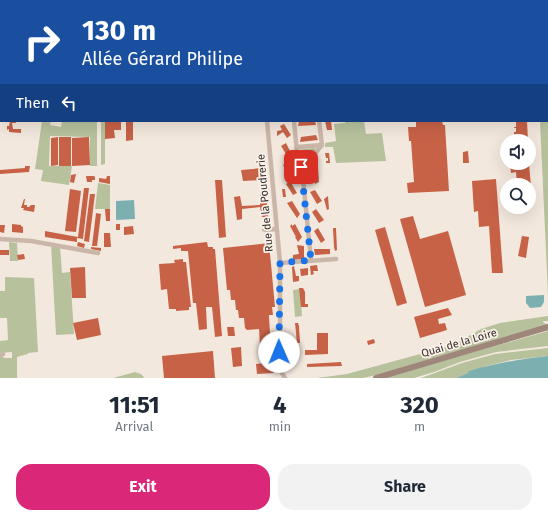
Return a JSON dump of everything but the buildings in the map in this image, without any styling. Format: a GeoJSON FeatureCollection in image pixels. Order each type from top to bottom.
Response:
{"type":"FeatureCollection","features":[{"type":"Feature","properties":{"kind":"main road","name":"Quai de la Loire"},"geometry":{"type":"LineString","coordinates":[[376,378],[548,327]]}},
{"type":"Feature","properties":{"kind":"street","name":"Rue de la Poudrerie"},"geometry":{"type":"LineString","coordinates":[[267,122],[280,263],[280,370],[285,378]]}},
{"type":"Feature","properties":{"kind":"street"},"geometry":{"type":"LineString","coordinates":[[294,122],[298,163],[302,169],[311,260]]}},
{"type":"Feature","properties":{"kind":"street"},"geometry":{"type":"LineString","coordinates":[[302,169],[322,145],[320,122]]}},
{"type":"Feature","properties":{"kind":"street"},"geometry":{"type":"LineString","coordinates":[[297,147],[322,145]]}},
{"type":"Feature","properties":{"kind":"street"},"geometry":{"type":"LineString","coordinates":[[0,239],[31,241],[98,253]]}},
{"type":"Feature","properties":{"kind":"street"},"geometry":{"type":"LineString","coordinates":[[280,263],[336,259]]}},
{"type":"Feature","properties":{"kind":"green space"},"geometry":{"type":"Polygon","coordinates":[[[42,122],[51,122],[50,125],[61,127],[62,122],[97,122],[97,166],[90,166],[90,137],[50,136],[49,166],[72,166],[69,185],[41,181],[43,170],[35,169],[42,122]]]}},
{"type":"Feature","properties":{"kind":"green space"},"geometry":{"type":"Polygon","coordinates":[[[101,122],[105,122],[105,164],[101,165],[101,122]]]}},
{"type":"Feature","properties":{"kind":"green space"},"geometry":{"type":"Polygon","coordinates":[[[364,122],[366,134],[382,133],[386,161],[336,163],[333,147],[325,147],[325,143],[336,141],[334,124],[364,122]]]}},
{"type":"Feature","properties":{"kind":"green space"},"geometry":{"type":"Polygon","coordinates":[[[540,122],[548,122],[548,295],[540,122]]]}},
{"type":"Feature","properties":{"kind":"green space"},"geometry":{"type":"Polygon","coordinates":[[[316,149],[304,164],[301,163],[299,150],[316,149]]]}},
{"type":"Feature","properties":{"kind":"green space"},"geometry":{"type":"Polygon","coordinates":[[[98,183],[110,185],[110,209],[95,209],[98,183]]]}},
{"type":"Feature","properties":{"kind":"green space"},"geometry":{"type":"Polygon","coordinates":[[[9,242],[17,243],[18,261],[10,261],[9,242]]]}},
{"type":"Feature","properties":{"kind":"green space"},"geometry":{"type":"Polygon","coordinates":[[[51,244],[60,246],[62,273],[70,272],[74,334],[56,335],[51,244]]]}},
{"type":"Feature","properties":{"kind":"green space"},"geometry":{"type":"Polygon","coordinates":[[[5,277],[34,278],[38,352],[28,353],[17,357],[17,378],[0,378],[0,356],[12,358],[12,352],[0,353],[0,341],[8,340],[7,318],[0,318],[0,291],[5,291],[5,277]]]}},
{"type":"Feature","properties":{"kind":"green space"},"geometry":{"type":"Polygon","coordinates":[[[300,289],[302,316],[295,317],[293,290],[300,289]]]}},
{"type":"Feature","properties":{"kind":"green space"},"geometry":{"type":"Polygon","coordinates":[[[548,316],[548,321],[543,321],[547,325],[372,376],[363,378],[317,378],[347,374],[453,345],[481,329],[500,323],[548,316]]]}},
{"type":"Feature","properties":{"kind":"green space"},"geometry":{"type":"Polygon","coordinates":[[[548,331],[548,346],[496,352],[460,362],[414,378],[383,378],[548,331]]]}},
{"type":"Feature","properties":{"kind":"green space"},"geometry":{"type":"Polygon","coordinates":[[[548,348],[548,356],[511,360],[486,366],[456,378],[421,378],[462,363],[495,354],[548,348]]]}},
{"type":"Feature","properties":{"kind":"green space"},"geometry":{"type":"Polygon","coordinates":[[[135,372],[144,377],[113,378],[135,372]]]}},
{"type":"Feature","properties":{"kind":"water"},"geometry":{"type":"Polygon","coordinates":[[[134,200],[135,219],[116,220],[116,201],[134,200]]]}},
{"type":"Feature","properties":{"kind":"water"},"geometry":{"type":"Polygon","coordinates":[[[544,295],[544,302],[541,307],[530,308],[526,303],[526,296],[544,295]]]}},
{"type":"Feature","properties":{"kind":"water"},"geometry":{"type":"Polygon","coordinates":[[[548,356],[548,378],[456,378],[468,373],[469,371],[489,366],[548,356]]]}},
{"type":"Feature","properties":{"kind":"route"},"geometry":{"type":"LineString","coordinates":[[279,352],[280,263],[311,260],[301,167]]}}]}
